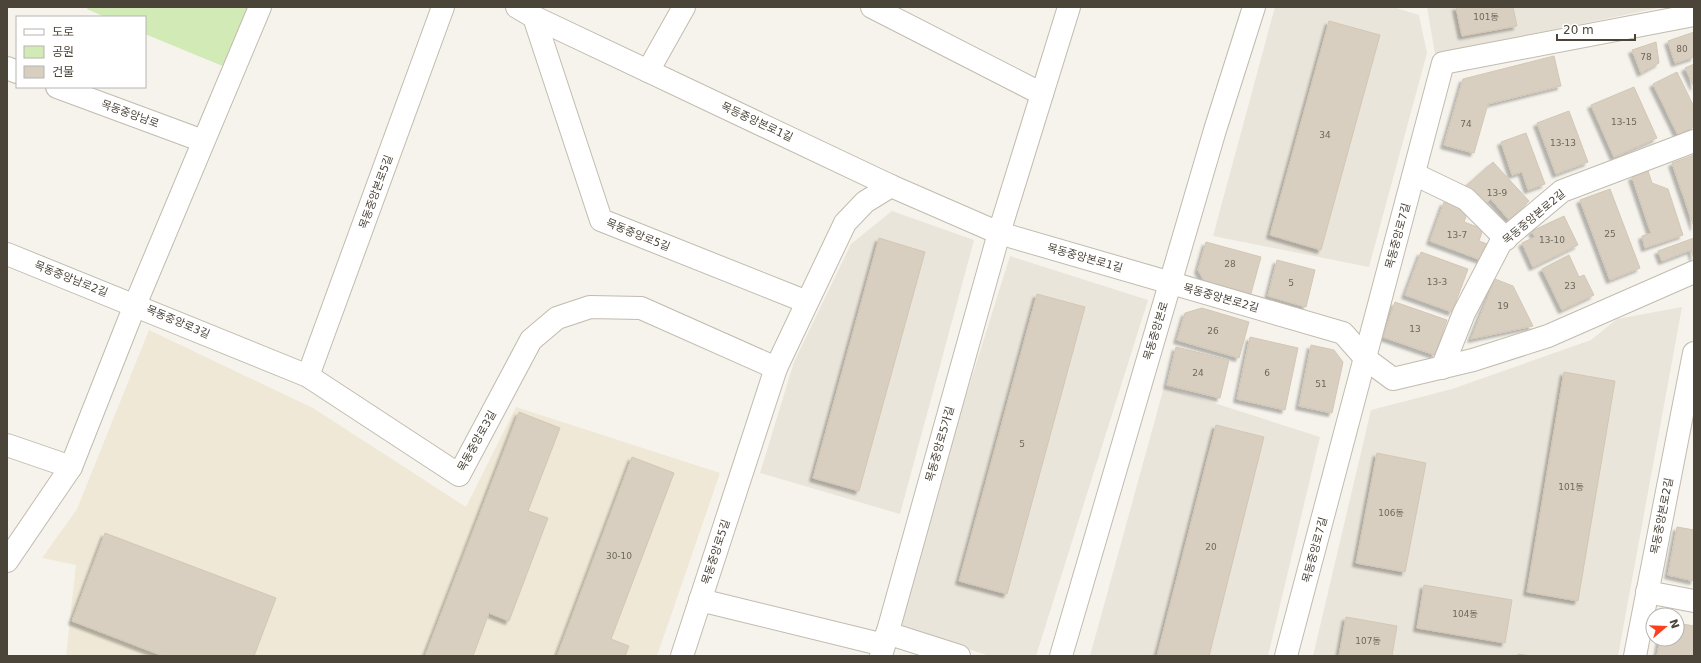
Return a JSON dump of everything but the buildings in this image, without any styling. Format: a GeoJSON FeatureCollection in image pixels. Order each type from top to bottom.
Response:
{"type":"FeatureCollection","features":[{"type":"Feature","properties":{"kind":"street","name":"목동중앙로3길"},"geometry":{"type":"LineString","coordinates":[[7,561],[72,467],[134,305],[260,7]]}},
{"type":"Feature","properties":{"kind":"street","name":"목동중앙본로5길"},"geometry":{"type":"LineString","coordinates":[[308,376],[443,7]]}},
{"type":"Feature","properties":{"kind":"street"},"geometry":{"type":"LineString","coordinates":[[648,71],[684,7]]}},
{"type":"Feature","properties":{"kind":"street"},"geometry":{"type":"LineString","coordinates":[[872,7],[1042,94]]}},
{"type":"Feature","properties":{"kind":"street"},"geometry":{"type":"LineString","coordinates":[[999,233],[1069,7]]}},
{"type":"Feature","properties":{"kind":"street","name":"목동중앙본로"},"geometry":{"type":"LineString","coordinates":[[1061,656],[1215,130],[1254,7]]}},
{"type":"Feature","properties":{"kind":"street","name":"목동중앙본로1길"},"geometry":{"type":"LineString","coordinates":[[525,12],[891,186],[999,233],[1170,283]]}},
{"type":"Feature","properties":{"kind":"street","name":"목동중앙로5길"},"geometry":{"type":"LineString","coordinates":[[525,12],[601,220],[807,302]]}},
{"type":"Feature","properties":{"kind":"street","name":"목동중앙로7길"},"geometry":{"type":"LineString","coordinates":[[1286,656],[1366,359],[1443,63],[1694,15]]}},
{"type":"Feature","properties":{"kind":"street","name":"목동중앙남로"},"geometry":{"type":"LineString","coordinates":[[60,88],[203,141]]}},
{"type":"Feature","properties":{"kind":"street","name":"목동중앙본로2길"},"geometry":{"type":"LineString","coordinates":[[1442,368],[1464,313],[1501,242],[1562,191],[1694,141]]}},
{"type":"Feature","properties":{"kind":"street"},"geometry":{"type":"LineString","coordinates":[[1414,174],[1466,199],[1506,239]]}},
{"type":"Feature","properties":{"kind":"street","name":"목동중앙로5길"},"geometry":{"type":"LineString","coordinates":[[682,656],[776,368],[845,223],[865,202],[891,186]]}},
{"type":"Feature","properties":{"kind":"street","name":"목동중앙로5가길"},"geometry":{"type":"LineString","coordinates":[[884,645],[999,233]]}},
{"type":"Feature","properties":{"kind":"street","name":"목동중앙남로2길"},"geometry":{"type":"LineString","coordinates":[[7,254],[134,305]]}},
{"type":"Feature","properties":{"kind":"street","name":"목동중앙본로2길"},"geometry":{"type":"LineString","coordinates":[[1170,283],[1343,333],[1366,359],[1393,379],[1473,360],[1548,336],[1694,272]]}},
{"type":"Feature","properties":{"kind":"street","name":"목동중앙로3길"},"geometry":{"type":"LineString","coordinates":[[134,305],[308,376],[459,475],[531,340],[557,318],[590,306],[642,308],[776,368]]}},
{"type":"Feature","properties":{"kind":"street","name":"목동중앙본로2길"},"geometry":{"type":"LineString","coordinates":[[1635,656],[1694,352]]}},
{"type":"Feature","properties":{"kind":"street"},"geometry":{"type":"LineString","coordinates":[[7,444],[72,467]]}},
{"type":"Feature","properties":{"kind":"street"},"geometry":{"type":"LineString","coordinates":[[1647,592],[1694,601]]}},
{"type":"Feature","properties":{"kind":"street","name":"목동중앙로5길"},"geometry":{"type":"LineString","coordinates":[[700,600],[884,645]]}},
{"type":"Feature","properties":{"kind":"street"},"geometry":{"type":"LineString","coordinates":[[884,645],[959,656]]}},
{"type":"Feature","properties":{"kind":"shaded area"},"geometry":{"type":"Polygon","coordinates":[[[1275,7],[1393,7],[1419,15],[1427,53],[1369,267],[1213,236],[1275,7]]]}},
{"type":"Feature","properties":{"kind":"shaded area"},"geometry":{"type":"Polygon","coordinates":[[[1427,7],[1663,7],[1435,54],[1427,7]]]}},
{"type":"Feature","properties":{"kind":"shaded area"},"geometry":{"type":"Polygon","coordinates":[[[892,211],[974,240],[900,514],[760,473],[794,362],[851,244],[892,211]]]}},
{"type":"Feature","properties":{"kind":"shaded area"},"geometry":{"type":"Polygon","coordinates":[[[1010,256],[1148,300],[1036,656],[990,656],[894,625],[1010,256]]]}},
{"type":"Feature","properties":{"kind":"shaded area"},"geometry":{"type":"Polygon","coordinates":[[[1682,307],[1618,656],[1313,656],[1371,410],[1452,389],[1591,340],[1617,319],[1682,307]]]}},
{"type":"Feature","properties":{"kind":"shaded area"},"geometry":{"type":"Polygon","coordinates":[[[149,330],[313,408],[466,507],[516,407],[720,473],[657,656],[66,656],[76,565],[42,558],[77,509],[149,330]]]}},
{"type":"Feature","properties":{"kind":"shaded area"},"geometry":{"type":"Polygon","coordinates":[[[1164,387],[1320,437],[1268,656],[1090,656],[1164,387]]]}},
{"type":"Feature","properties":{"kind":"green space"},"geometry":{"type":"Polygon","coordinates":[[[88,7],[249,7],[225,67],[146,34],[146,16],[103,16],[87,9],[88,7]]]}}]}
